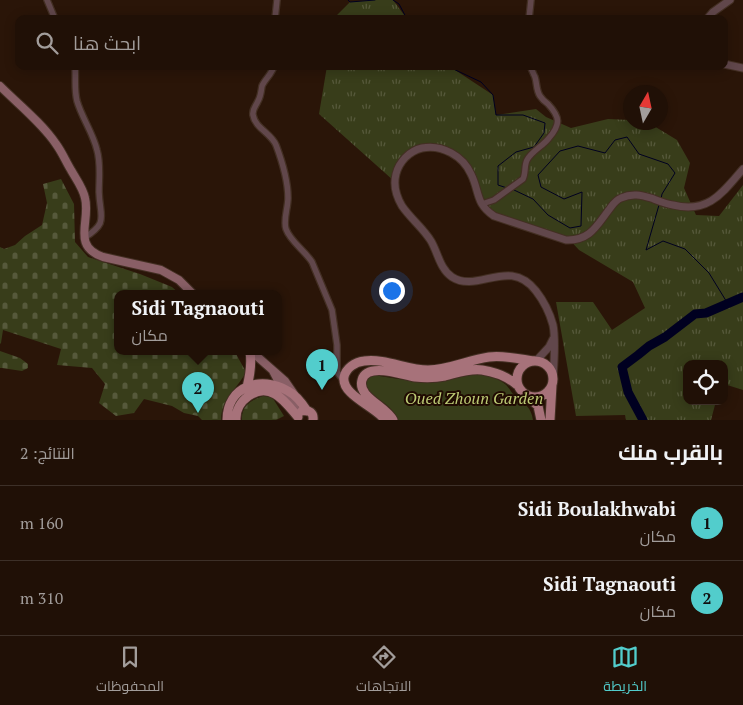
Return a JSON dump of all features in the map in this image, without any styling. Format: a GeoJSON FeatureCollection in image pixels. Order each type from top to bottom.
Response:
{"type":"FeatureCollection","features":[{"type":"Feature","properties":{"kind":"main road"},"geometry":{"type":"LineString","coordinates":[[0,86],[48,132],[82,190],[87,205],[84,238],[90,250],[94,254],[161,270],[179,280],[189,290]]}},
{"type":"Feature","properties":{"kind":"main road"},"geometry":{"type":"LineString","coordinates":[[246,387],[250,372],[251,355]]}},
{"type":"Feature","properties":{"kind":"main road"},"geometry":{"type":"LineString","coordinates":[[254,355],[285,381],[295,396],[298,415]]}},
{"type":"Feature","properties":{"kind":"main road"},"geometry":{"type":"LineString","coordinates":[[385,420],[380,414],[347,390],[344,381],[345,374],[356,363],[367,361],[379,362],[423,370],[446,368],[494,357],[542,363],[551,371],[553,380],[550,420]]}},
{"type":"Feature","properties":{"kind":"main road"},"geometry":{"type":"LineString","coordinates":[[517,385],[517,376],[520,368],[535,361]]}},
{"type":"Feature","properties":{"kind":"main road"},"geometry":{"type":"LineString","coordinates":[[272,370],[280,387],[298,415]]}},
{"type":"Feature","properties":{"kind":"main road"},"geometry":{"type":"LineString","coordinates":[[393,420],[388,412],[362,390],[362,378],[369,372],[379,371],[433,378],[466,371],[487,371],[511,380],[517,385],[521,392],[538,406],[541,420]]}},
{"type":"Feature","properties":{"kind":"main road"},"geometry":{"type":"LineString","coordinates":[[527,396],[536,398],[544,395],[550,389],[553,380]]}},
{"type":"Feature","properties":{"kind":"main road"},"geometry":{"type":"LineString","coordinates":[[227,420],[230,402],[246,387],[262,383],[273,384],[295,396]]}},
{"type":"Feature","properties":{"kind":"main road"},"geometry":{"type":"LineString","coordinates":[[236,420],[236,412],[242,401],[249,395],[261,391],[277,395],[298,415]]}},
{"type":"Feature","properties":{"kind":"main road"},"geometry":{"type":"LineString","coordinates":[[298,415],[312,413],[314,420]]}},
{"type":"Feature","properties":{"kind":"street"},"geometry":{"type":"LineString","coordinates":[[47,0],[53,15]]}},
{"type":"Feature","properties":{"kind":"street"},"geometry":{"type":"LineString","coordinates":[[275,15],[277,0]]}},
{"type":"Feature","properties":{"kind":"street"},"geometry":{"type":"LineString","coordinates":[[529,15],[531,0]]}},
{"type":"Feature","properties":{"kind":"street"},"geometry":{"type":"LineString","coordinates":[[710,15],[730,0]]}},
{"type":"Feature","properties":{"kind":"street"},"geometry":{"type":"LineString","coordinates":[[728,65],[743,68]]}},
{"type":"Feature","properties":{"kind":"street"},"geometry":{"type":"LineString","coordinates":[[75,70],[77,100],[97,150],[102,216],[101,224],[97,229],[84,238]]}},
{"type":"Feature","properties":{"kind":"street"},"geometry":{"type":"LineString","coordinates":[[272,70],[254,106],[253,115],[258,125],[276,144],[288,190],[286,228],[289,235],[309,256],[332,310],[337,345],[337,372],[344,381]]}},
{"type":"Feature","properties":{"kind":"street"},"geometry":{"type":"LineString","coordinates":[[482,204],[494,200],[525,176],[526,162],[546,142],[558,124],[557,116],[540,96],[532,70]]}},
{"type":"Feature","properties":{"kind":"street"},"geometry":{"type":"LineString","coordinates":[[553,380],[553,325],[540,296],[527,281],[521,278],[506,275],[468,281],[451,277],[446,272],[432,242],[406,211],[396,193],[394,181],[397,169],[408,155],[418,149],[434,147],[453,153],[464,162],[471,173],[485,210],[498,218],[566,240],[574,240],[588,235],[612,205],[620,198],[631,195],[638,195],[683,207],[697,207],[710,202],[723,192],[743,168]]}},
{"type":"Feature","properties":{"kind":"street"},"geometry":{"type":"LineString","coordinates":[[535,361],[549,347],[554,337]]}},
{"type":"Feature","properties":{"kind":"green space"},"geometry":{"type":"Polygon","coordinates":[[[393,0],[404,15],[337,15],[350,2],[393,0]]]}},
{"type":"Feature","properties":{"kind":"green space"},"geometry":{"type":"Polygon","coordinates":[[[326,70],[455,70],[493,95],[496,115],[536,109],[546,117],[571,128],[608,119],[623,120],[623,130],[661,130],[677,140],[690,163],[684,188],[696,215],[719,216],[743,185],[743,390],[728,385],[728,360],[683,360],[683,405],[715,405],[711,420],[626,420],[625,415],[576,416],[556,302],[593,302],[612,330],[645,308],[633,282],[579,250],[568,238],[499,218],[478,196],[466,165],[440,144],[411,151],[394,181],[319,114],[326,70]]]}},
{"type":"Feature","properties":{"kind":"green space"},"geometry":{"type":"Polygon","coordinates":[[[61,179],[74,204],[75,242],[88,257],[140,274],[175,290],[114,290],[114,355],[237,355],[246,372],[224,405],[221,420],[202,420],[198,416],[184,413],[172,406],[144,399],[134,413],[116,416],[99,403],[105,384],[92,368],[57,365],[61,349],[3,330],[0,344],[0,247],[4,249],[15,245],[42,225],[47,203],[43,184],[61,179]]]}},
{"type":"Feature","properties":{"kind":"green space"},"geometry":{"type":"Polygon","coordinates":[[[0,351],[20,358],[28,364],[28,368],[22,371],[0,368],[0,351]]]}},
{"type":"Feature","properties":{"kind":"green space","name":"Oued Zhoun Garden"},"geometry":{"type":"Polygon","coordinates":[[[475,374],[491,377],[505,384],[527,406],[533,420],[398,420],[389,407],[368,390],[365,379],[373,375],[425,383],[475,374]]]}},
{"type":"Feature","properties":{"kind":"green space"},"geometry":{"type":"Polygon","coordinates":[[[263,396],[272,397],[284,416],[276,420],[242,420],[245,407],[255,399],[263,396]]]}},
{"type":"Feature","properties":{"kind":"waterway"},"geometry":{"type":"LineString","coordinates":[[348,0],[350,2],[375,0]]}},
{"type":"Feature","properties":{"kind":"waterway"},"geometry":{"type":"LineString","coordinates":[[393,0],[399,4],[405,15]]}},
{"type":"Feature","properties":{"kind":"waterway"},"geometry":{"type":"LineString","coordinates":[[456,70],[481,82],[493,95],[496,115],[523,115],[545,123],[544,133],[534,147],[516,152],[498,166],[498,185],[507,188]]}},
{"type":"Feature","properties":{"kind":"waterway"},"geometry":{"type":"LineString","coordinates":[[514,190],[533,199],[548,215],[570,228],[581,226],[582,192],[564,199],[541,187],[538,175],[560,151],[578,146],[605,153],[615,140],[627,137],[639,154],[668,164],[675,173],[661,199]]}},
{"type":"Feature","properties":{"kind":"waterway"},"geometry":{"type":"LineString","coordinates":[[659,205],[646,250],[663,241],[685,249],[709,273],[728,304]]}},
{"type":"Feature","properties":{"kind":"waterway"},"geometry":{"type":"LineString","coordinates":[[643,420],[628,392],[622,367],[695,314],[706,313],[743,297]]}},
{"type":"Feature","properties":{"kind":"place","name":"Sidi Boulakhwabi"},"geometry":{"type":"Point","coordinates":[322,390]}},
{"type":"Feature","properties":{"kind":"place","name":"Sidi Tagnaouti"},"geometry":{"type":"Point","coordinates":[198,413]}}]}
